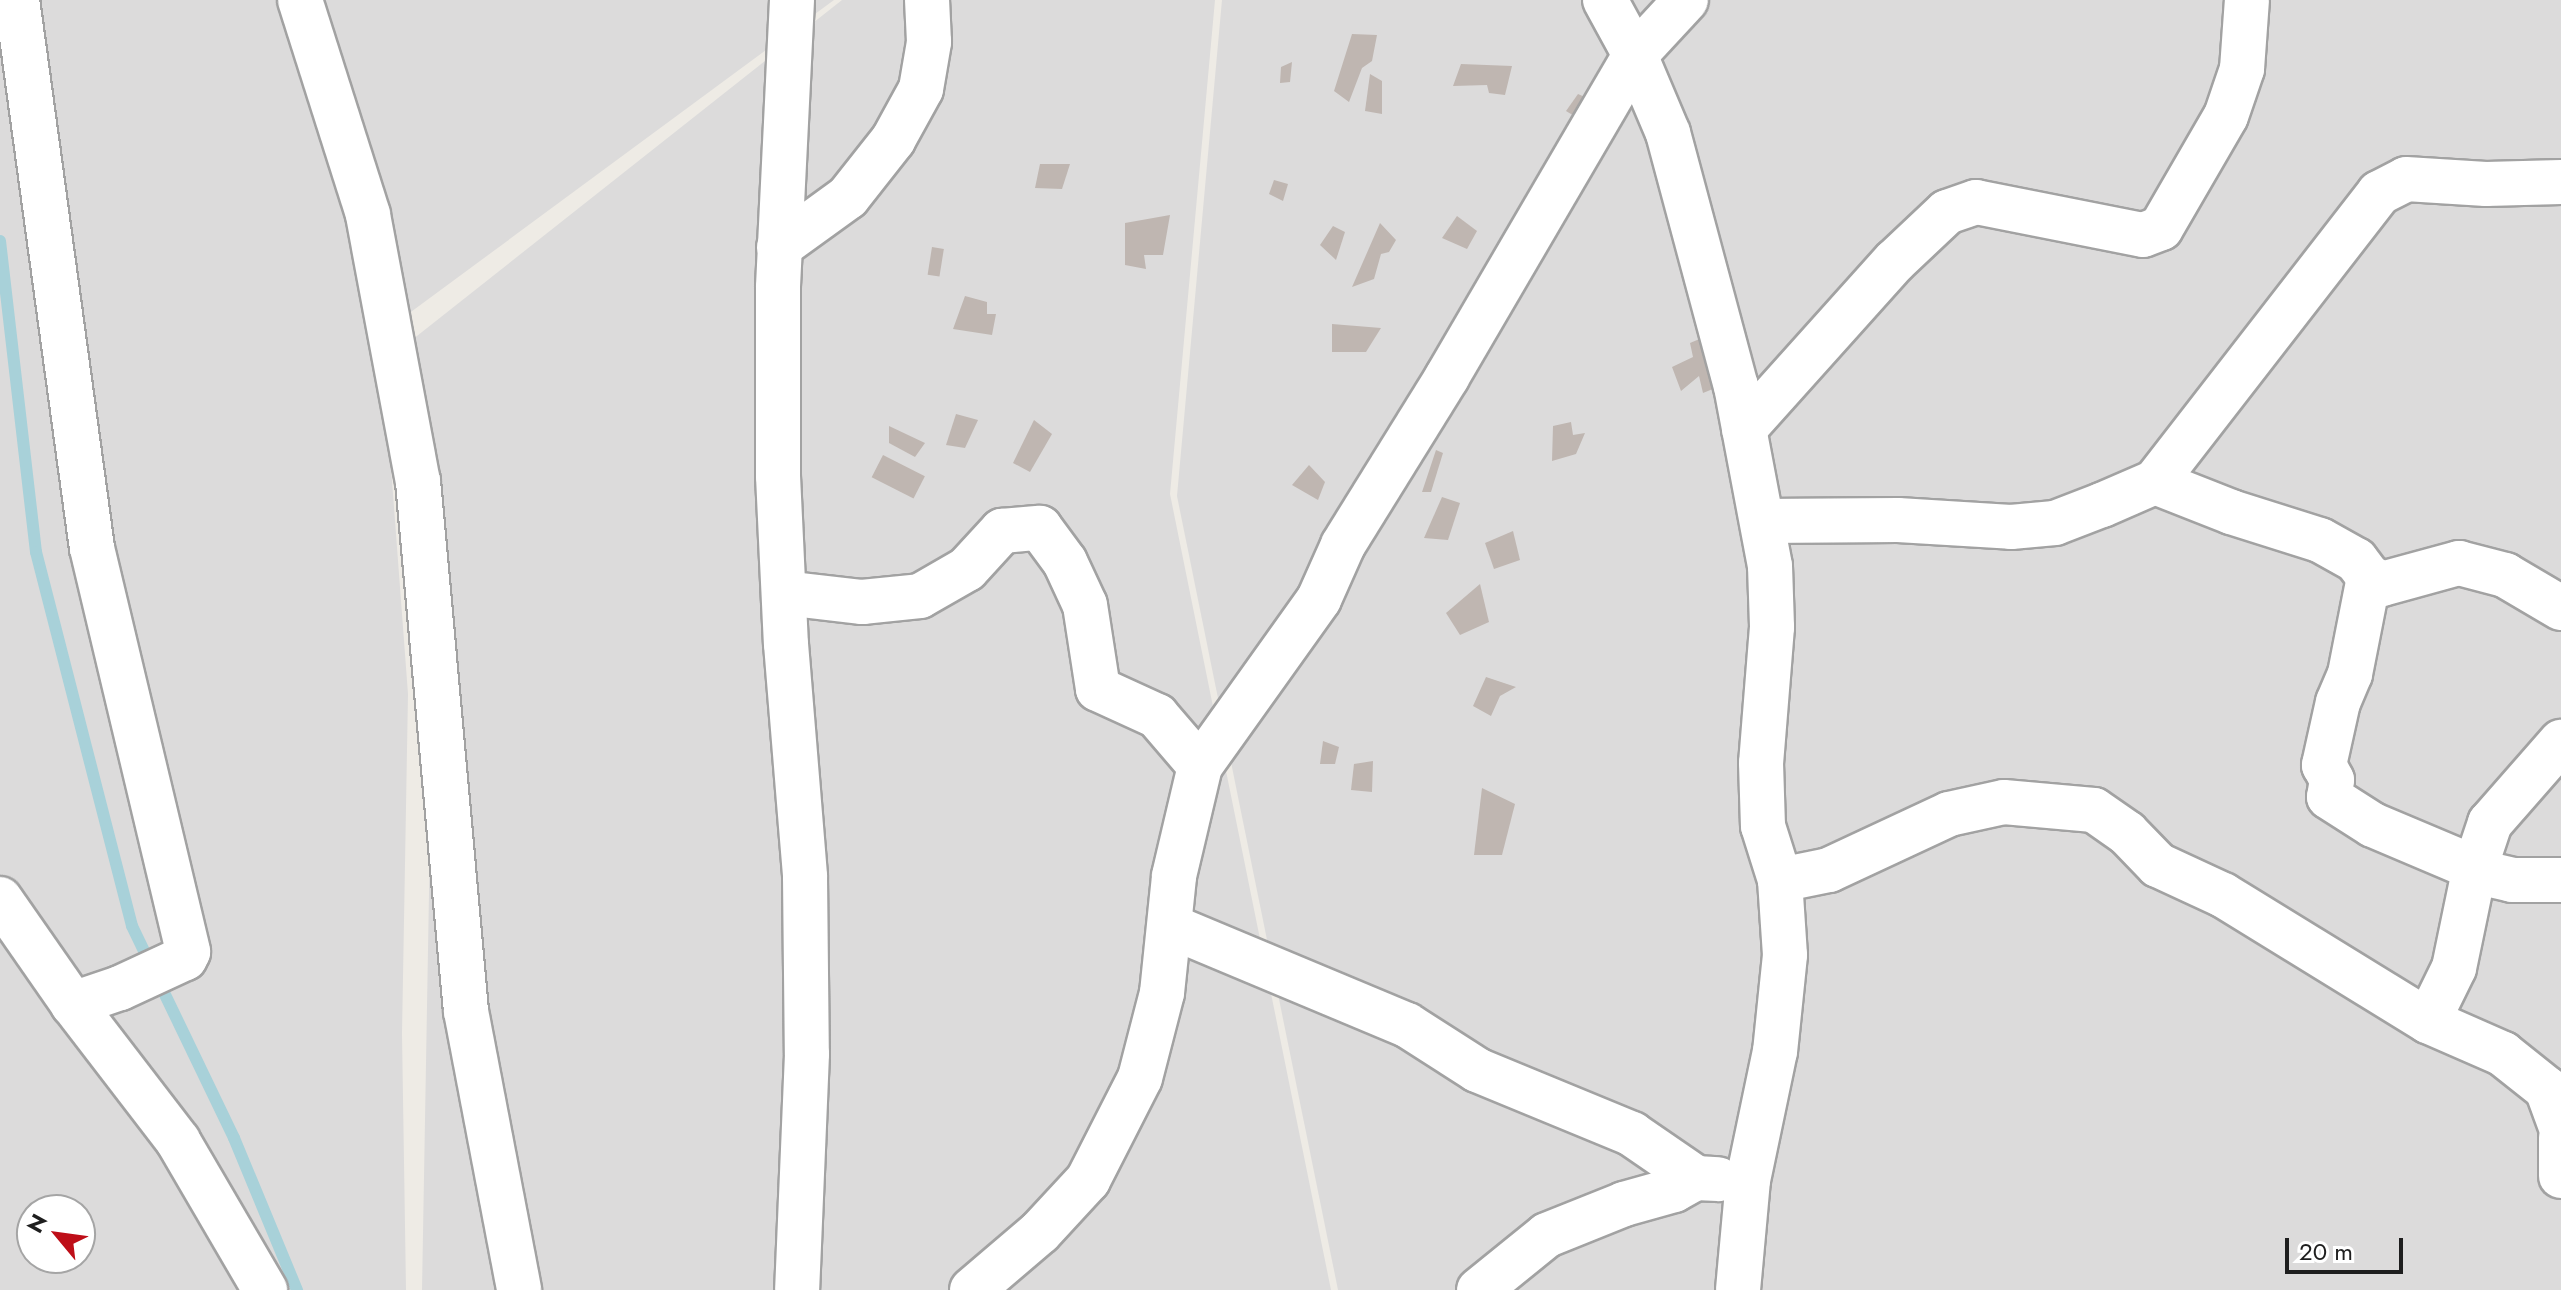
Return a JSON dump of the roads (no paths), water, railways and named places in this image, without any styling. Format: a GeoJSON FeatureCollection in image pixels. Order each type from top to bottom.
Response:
{"type":"FeatureCollection","features":[{"type":"Feature","properties":{"kind":"street"},"geometry":{"type":"LineString","coordinates":[[17,0],[92,548],[188,952],[185,958],[120,988],[73,1004]]}},
{"type":"Feature","properties":{"kind":"street"},"geometry":{"type":"LineString","coordinates":[[300,0],[368,215],[418,481],[466,1011],[519,1290]]}},
{"type":"Feature","properties":{"kind":"street"},"geometry":{"type":"LineString","coordinates":[[792,0],[779,247],[778,476],[805,877],[807,1054],[797,1290]]}},
{"type":"Feature","properties":{"kind":"street"},"geometry":{"type":"LineString","coordinates":[[779,247],[848,197],[893,140],[921,89],[929,42],[927,0]]}},
{"type":"Feature","properties":{"kind":"street"},"geometry":{"type":"LineString","coordinates":[[1605,0],[1635,55],[1672,147],[1705,262],[1744,429],[1770,566],[1772,627],[1761,763],[1763,826],[1780,880],[1785,955],[1775,1051],[1748,1180],[1738,1290]]}},
{"type":"Feature","properties":{"kind":"street"},"geometry":{"type":"LineString","coordinates":[[972,1290],[1040,1232],[1088,1180],[1140,1078],[1162,993],[1174,876],[1200,766],[1319,599],[1343,545],[1447,377],[1635,55],[1686,0]]}},
{"type":"Feature","properties":{"kind":"street"},"geometry":{"type":"LineString","coordinates":[[1744,429],[1895,261],[1947,212],[1976,202],[2143,235],[2161,228],[2226,116],[2242,69],[2247,0]]}},
{"type":"Feature","properties":{"kind":"street"},"geometry":{"type":"LineString","coordinates":[[1763,521],[1898,520],[2011,527],[2055,523],[2155,482],[2379,193],[2406,179],[2486,184],[2561,182]]}},
{"type":"Feature","properties":{"kind":"street"},"geometry":{"type":"LineString","coordinates":[[2155,482],[2231,512],[2320,540],[2356,560],[2369,577],[2382,584],[2459,563],[2505,575],[2561,608]]}},
{"type":"Feature","properties":{"kind":"street"},"geometry":{"type":"LineString","coordinates":[[784,593],[862,602],[920,596],[967,569],[1002,531],[1040,528],[1065,562],[1085,605],[1098,689],[1157,716],[1200,766]]}},
{"type":"Feature","properties":{"kind":"street"},"geometry":{"type":"LineString","coordinates":[[2369,577],[2350,674],[2338,702],[2324,765],[2332,780],[2329,797],[2373,825],[2463,863],[2474,871],[2512,880],[2561,880]]}},
{"type":"Feature","properties":{"kind":"street"},"geometry":{"type":"LineString","coordinates":[[2428,1021],[2454,968],[2474,871],[2490,823],[2561,742]]}},
{"type":"Feature","properties":{"kind":"street"},"geometry":{"type":"LineString","coordinates":[[1780,880],[1829,870],[1949,814],[2004,802],[2094,810],[2127,833],[2158,865],[2223,895],[2428,1021],[2503,1054],[2547,1089],[2561,1127]]}},
{"type":"Feature","properties":{"kind":"street"},"geometry":{"type":"LineString","coordinates":[[0,899],[73,1004],[178,1141],[265,1290]]}},
{"type":"Feature","properties":{"kind":"street"},"geometry":{"type":"LineString","coordinates":[[1170,926],[1407,1025],[1477,1070],[1632,1134],[1696,1178]]}},
{"type":"Feature","properties":{"kind":"street"},"geometry":{"type":"LineString","coordinates":[[2561,1138],[2561,1176]]}},
{"type":"Feature","properties":{"kind":"street"},"geometry":{"type":"LineString","coordinates":[[1479,1290],[1547,1235],[1624,1204],[1674,1190],[1696,1178],[1748,1180]]}},
{"type":"Feature","properties":{"kind":"waterway"},"geometry":{"type":"LineString","coordinates":[[0,241],[36,552],[132,926],[234,1138],[297,1290]]}}]}
